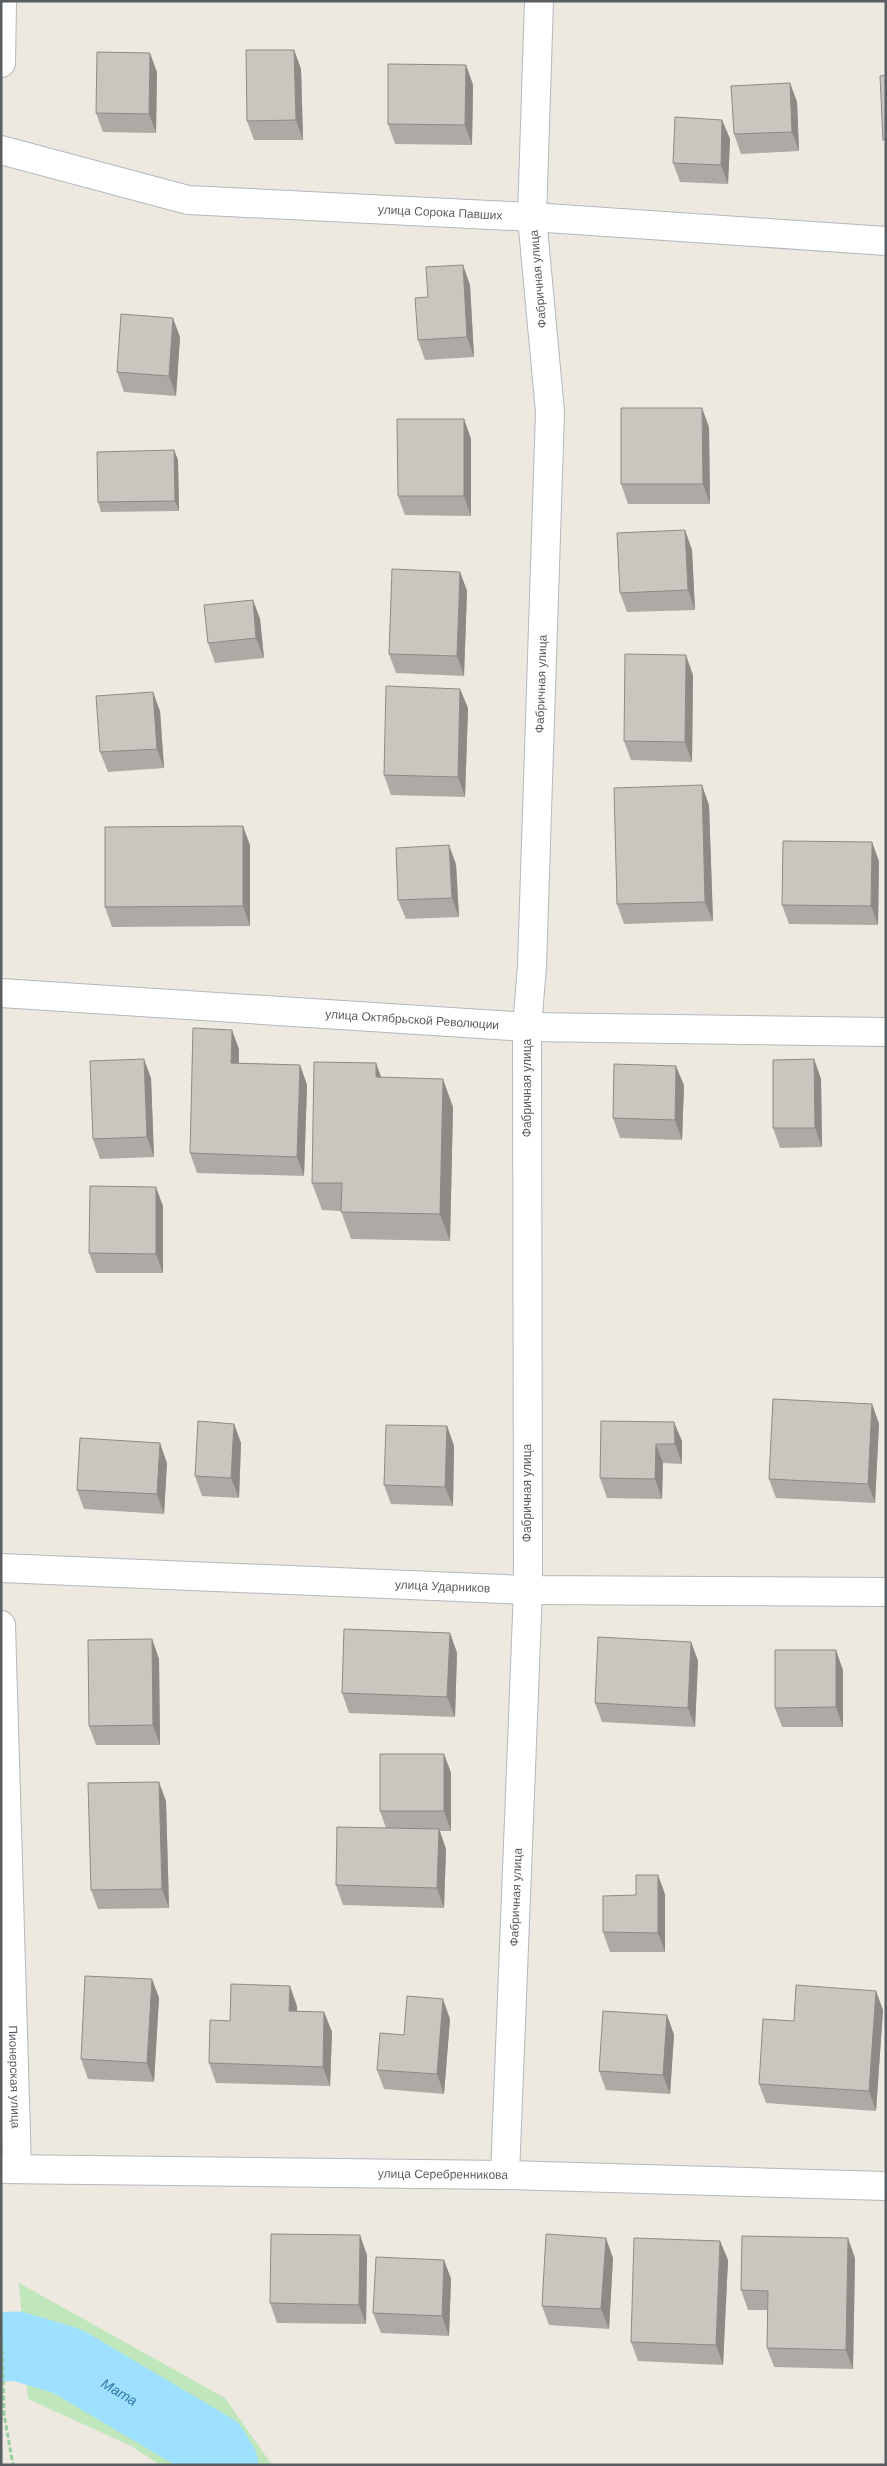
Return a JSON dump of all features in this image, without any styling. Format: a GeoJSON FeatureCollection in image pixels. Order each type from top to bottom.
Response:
{"type":"FeatureCollection","features":[{"type":"Feature","properties":{"kind":"street"},"geometry":{"type":"LineString","coordinates":[[1,63],[2,1]]}},
{"type":"Feature","properties":{"kind":"street","name":"Фабричная улица"},"geometry":{"type":"LineString","coordinates":[[505,2175],[528,1590],[526,1027],[532,966],[550,412],[532,217],[539,1]]}},
{"type":"Feature","properties":{"kind":"street","name":"улица Сорока Павших"},"geometry":{"type":"LineString","coordinates":[[1,150],[188,200],[532,217],[886,241]]}},
{"type":"Feature","properties":{"kind":"street","name":"улица Октябрьской Революции"},"geometry":{"type":"LineString","coordinates":[[1,993],[526,1027],[886,1032]]}},
{"type":"Feature","properties":{"kind":"street","name":"улица Ударников"},"geometry":{"type":"LineString","coordinates":[[1,1568],[528,1590],[886,1592]]}},
{"type":"Feature","properties":{"kind":"street","name":"Пионерская улица"},"geometry":{"type":"LineString","coordinates":[[1,1625],[9,2169]]}},
{"type":"Feature","properties":{"kind":"street","name":"улица Серебренникова"},"geometry":{"type":"LineString","coordinates":[[9,2169],[505,2175],[886,2186]]}},
{"type":"Feature","properties":{"kind":"path"},"geometry":{"type":"LineString","coordinates":[[1,2313],[4,2414],[13,2465]]}},
{"type":"Feature","properties":{"kind":"green space"},"geometry":{"type":"Polygon","coordinates":[[[19,2283],[225,2398],[272,2465],[160,2465],[131,2446],[28,2399],[19,2283]]]}},
{"type":"Feature","properties":{"kind":"building"},"geometry":{"type":"Polygon","coordinates":[[[246,50],[294,50],[296,120],[247,121],[246,50]]]}},
{"type":"Feature","properties":{"kind":"building"},"geometry":{"type":"Polygon","coordinates":[[[97,52],[150,53],[149,114],[96,113],[97,52]]]}},
{"type":"Feature","properties":{"kind":"building"},"geometry":{"type":"Polygon","coordinates":[[[388,64],[466,65],[465,125],[388,124],[388,64]]]}},
{"type":"Feature","properties":{"kind":"building"},"geometry":{"type":"Polygon","coordinates":[[[886,75],[886,140],[883,140],[880,76],[886,75]]]}},
{"type":"Feature","properties":{"kind":"building"},"geometry":{"type":"Polygon","coordinates":[[[790,83],[792,132],[734,134],[731,86],[790,83]]]}},
{"type":"Feature","properties":{"kind":"building"},"geometry":{"type":"Polygon","coordinates":[[[675,117],[722,120],[721,165],[673,163],[675,117]]]}},
{"type":"Feature","properties":{"kind":"building"},"geometry":{"type":"Polygon","coordinates":[[[463,265],[467,337],[418,340],[415,298],[428,297],[426,267],[463,265]]]}},
{"type":"Feature","properties":{"kind":"building"},"geometry":{"type":"Polygon","coordinates":[[[121,314],[173,318],[169,376],[117,372],[121,314]]]}},
{"type":"Feature","properties":{"kind":"building"},"geometry":{"type":"Polygon","coordinates":[[[621,408],[702,408],[703,484],[621,484],[621,408]]]}},
{"type":"Feature","properties":{"kind":"building"},"geometry":{"type":"Polygon","coordinates":[[[397,419],[464,419],[464,496],[398,496],[397,419]]]}},
{"type":"Feature","properties":{"kind":"building"},"geometry":{"type":"Polygon","coordinates":[[[174,450],[175,501],[98,502],[97,452],[174,450]]]}},
{"type":"Feature","properties":{"kind":"building"},"geometry":{"type":"Polygon","coordinates":[[[685,530],[688,590],[620,593],[617,533],[685,530]]]}},
{"type":"Feature","properties":{"kind":"building"},"geometry":{"type":"Polygon","coordinates":[[[392,569],[460,572],[457,656],[389,654],[392,569]]]}},
{"type":"Feature","properties":{"kind":"building"},"geometry":{"type":"Polygon","coordinates":[[[253,600],[256,638],[208,643],[204,605],[253,600]]]}},
{"type":"Feature","properties":{"kind":"building"},"geometry":{"type":"Polygon","coordinates":[[[625,654],[686,655],[685,742],[624,741],[625,654]]]}},
{"type":"Feature","properties":{"kind":"building"},"geometry":{"type":"Polygon","coordinates":[[[386,686],[460,689],[458,777],[384,775],[386,686]]]}},
{"type":"Feature","properties":{"kind":"building"},"geometry":{"type":"Polygon","coordinates":[[[153,692],[157,749],[100,752],[96,696],[153,692]]]}},
{"type":"Feature","properties":{"kind":"building"},"geometry":{"type":"Polygon","coordinates":[[[702,785],[705,902],[617,904],[614,788],[702,785]]]}},
{"type":"Feature","properties":{"kind":"building"},"geometry":{"type":"Polygon","coordinates":[[[243,826],[243,906],[105,907],[105,827],[243,826]]]}},
{"type":"Feature","properties":{"kind":"building"},"geometry":{"type":"Polygon","coordinates":[[[783,841],[872,842],[871,906],[782,905],[783,841]]]}},
{"type":"Feature","properties":{"kind":"building"},"geometry":{"type":"Polygon","coordinates":[[[449,845],[452,898],[398,900],[396,848],[449,845]]]}},
{"type":"Feature","properties":{"kind":"building"},"geometry":{"type":"Polygon","coordinates":[[[193,1028],[232,1030],[231,1063],[300,1065],[297,1157],[190,1153],[193,1028]]]}},
{"type":"Feature","properties":{"kind":"building"},"geometry":{"type":"Polygon","coordinates":[[[144,1059],[147,1137],[93,1139],[90,1061],[144,1059]]]}},
{"type":"Feature","properties":{"kind":"building"},"geometry":{"type":"Polygon","coordinates":[[[814,1059],[815,1128],[773,1128],[773,1060],[814,1059]]]}},
{"type":"Feature","properties":{"kind":"building"},"geometry":{"type":"Polygon","coordinates":[[[314,1062],[376,1063],[376,1077],[443,1079],[440,1214],[341,1212],[342,1183],[312,1183],[314,1062]]]}},
{"type":"Feature","properties":{"kind":"building"},"geometry":{"type":"Polygon","coordinates":[[[614,1064],[676,1066],[675,1120],[613,1118],[614,1064]]]}},
{"type":"Feature","properties":{"kind":"building"},"geometry":{"type":"Polygon","coordinates":[[[90,1186],[156,1187],[156,1254],[89,1253],[90,1186]]]}},
{"type":"Feature","properties":{"kind":"building"},"geometry":{"type":"Polygon","coordinates":[[[773,1399],[872,1404],[868,1484],[769,1479],[773,1399]]]}},
{"type":"Feature","properties":{"kind":"building"},"geometry":{"type":"Polygon","coordinates":[[[198,1421],[234,1424],[231,1478],[195,1476],[198,1421]]]}},
{"type":"Feature","properties":{"kind":"building"},"geometry":{"type":"Polygon","coordinates":[[[601,1421],[674,1422],[675,1444],[656,1444],[655,1479],[600,1478],[601,1421]]]}},
{"type":"Feature","properties":{"kind":"building"},"geometry":{"type":"Polygon","coordinates":[[[386,1425],[447,1426],[445,1487],[384,1485],[386,1425]]]}},
{"type":"Feature","properties":{"kind":"building"},"geometry":{"type":"Polygon","coordinates":[[[80,1438],[160,1443],[157,1494],[77,1490],[80,1438]]]}},
{"type":"Feature","properties":{"kind":"building"},"geometry":{"type":"Polygon","coordinates":[[[344,1629],[450,1633],[447,1697],[342,1693],[344,1629]]]}},
{"type":"Feature","properties":{"kind":"building"},"geometry":{"type":"Polygon","coordinates":[[[598,1637],[691,1642],[688,1708],[595,1703],[598,1637]]]}},
{"type":"Feature","properties":{"kind":"building"},"geometry":{"type":"Polygon","coordinates":[[[152,1639],[153,1725],[89,1726],[88,1640],[152,1639]]]}},
{"type":"Feature","properties":{"kind":"building"},"geometry":{"type":"Polygon","coordinates":[[[775,1650],[836,1650],[836,1707],[775,1708],[775,1650]]]}},
{"type":"Feature","properties":{"kind":"building"},"geometry":{"type":"Polygon","coordinates":[[[380,1754],[444,1754],[444,1811],[380,1811],[380,1754]]]}},
{"type":"Feature","properties":{"kind":"building"},"geometry":{"type":"Polygon","coordinates":[[[159,1782],[162,1889],[91,1890],[88,1783],[159,1782]]]}},
{"type":"Feature","properties":{"kind":"building"},"geometry":{"type":"Polygon","coordinates":[[[337,1827],[439,1829],[437,1888],[336,1885],[337,1827]]]}},
{"type":"Feature","properties":{"kind":"building"},"geometry":{"type":"Polygon","coordinates":[[[636,1875],[658,1875],[658,1933],[603,1932],[603,1896],[636,1895],[636,1875]]]}},
{"type":"Feature","properties":{"kind":"building"},"geometry":{"type":"Polygon","coordinates":[[[85,1976],[152,1979],[147,2063],[81,2059],[85,1976]]]}},
{"type":"Feature","properties":{"kind":"building"},"geometry":{"type":"Polygon","coordinates":[[[231,1984],[290,1986],[289,2011],[324,2012],[323,2067],[209,2063],[210,2020],[230,2021],[231,1984]]]}},
{"type":"Feature","properties":{"kind":"building"},"geometry":{"type":"Polygon","coordinates":[[[796,1985],[876,1991],[869,2091],[759,2084],[763,2019],[794,2021],[796,1985]]]}},
{"type":"Feature","properties":{"kind":"building"},"geometry":{"type":"Polygon","coordinates":[[[407,1996],[443,1999],[437,2074],[377,2070],[380,2033],[404,2035],[407,1996]]]}},
{"type":"Feature","properties":{"kind":"building"},"geometry":{"type":"Polygon","coordinates":[[[603,2011],[667,2015],[663,2075],[599,2071],[603,2011]]]}},
{"type":"Feature","properties":{"kind":"building"},"geometry":{"type":"Polygon","coordinates":[[[271,2234],[360,2235],[359,2305],[270,2303],[271,2234]]]}},
{"type":"Feature","properties":{"kind":"building"},"geometry":{"type":"Polygon","coordinates":[[[546,2234],[606,2238],[601,2309],[542,2306],[546,2234]]]}},
{"type":"Feature","properties":{"kind":"building"},"geometry":{"type":"Polygon","coordinates":[[[742,2236],[848,2238],[846,2350],[767,2348],[768,2291],[741,2290],[742,2236]]]}},
{"type":"Feature","properties":{"kind":"building"},"geometry":{"type":"Polygon","coordinates":[[[634,2238],[720,2241],[716,2345],[631,2342],[634,2238]]]}},
{"type":"Feature","properties":{"kind":"building"},"geometry":{"type":"Polygon","coordinates":[[[376,2257],[444,2260],[442,2316],[373,2313],[376,2257]]]}},
{"type":"Feature","properties":{"kind":"waterway","name":"Мата"},"geometry":{"type":"LineString","coordinates":[[1,2347],[17,2346],[67,2361],[214,2448],[224,2465]]}}]}
